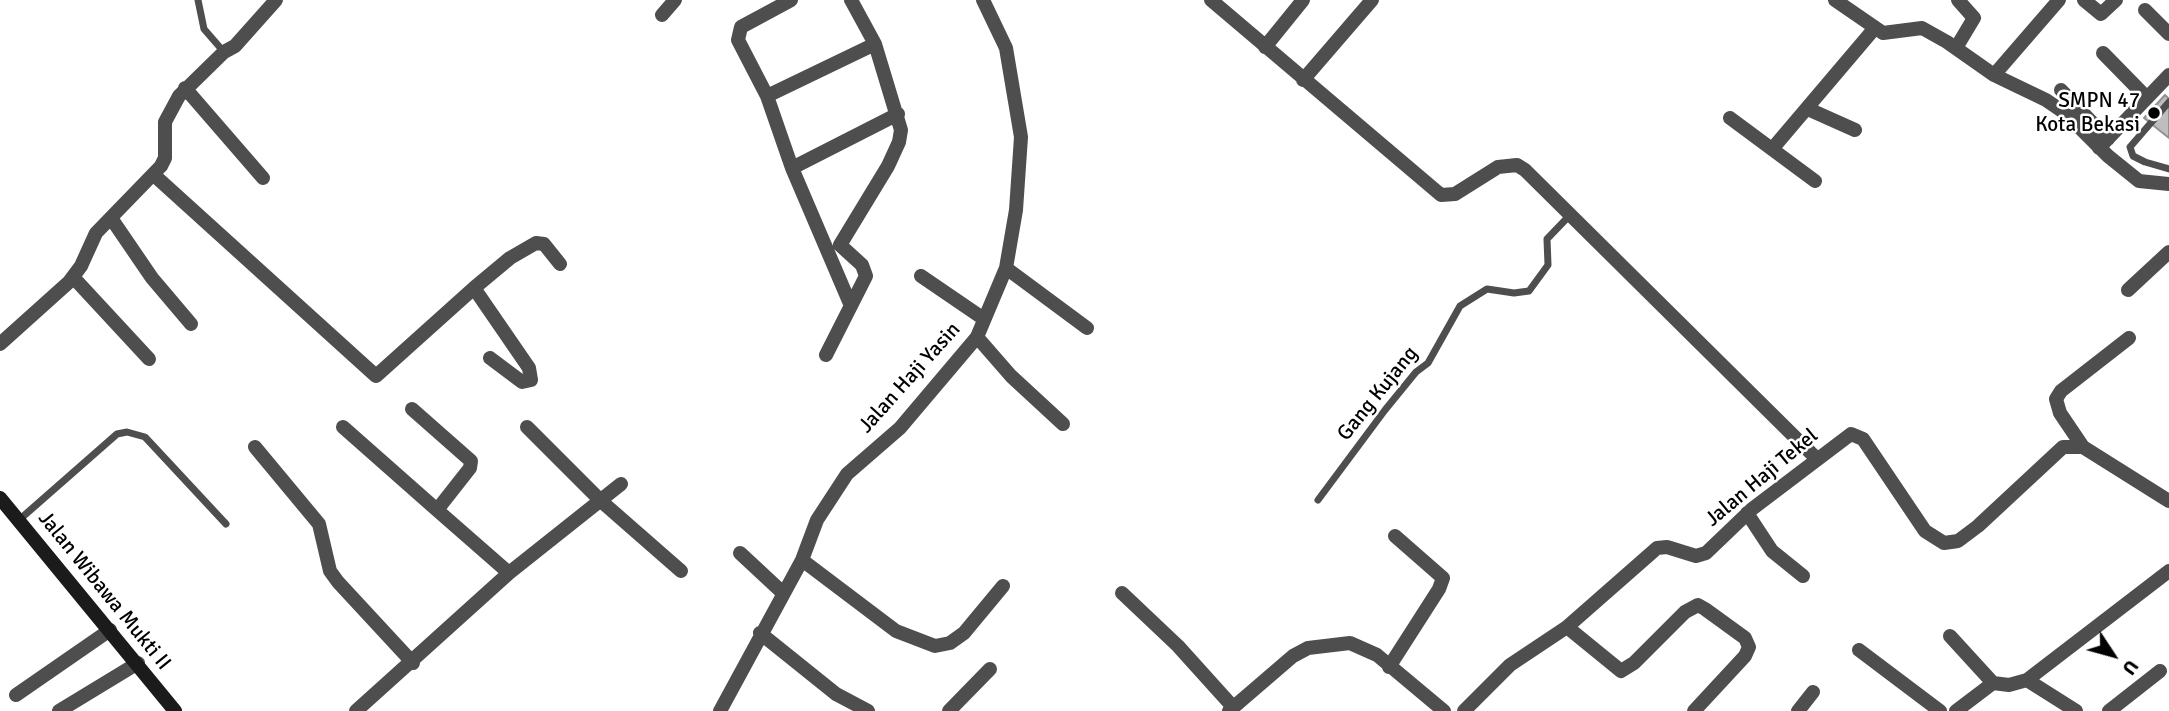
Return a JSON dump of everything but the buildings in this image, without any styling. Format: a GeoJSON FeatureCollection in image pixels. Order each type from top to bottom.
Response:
{"type":"FeatureCollection","features":[{"type":"Feature","properties":{"kind":"main road","name":"Jalan Wibawa Mukti II"},"geometry":{"type":"LineString","coordinates":[[0,498],[175,711]]}},
{"type":"Feature","properties":{"kind":"street"},"geometry":{"type":"LineString","coordinates":[[0,344],[73,277],[90,242],[154,175],[164,158],[164,122],[185,88],[224,52],[235,46],[276,0]]}},
{"type":"Feature","properties":{"kind":"street"},"geometry":{"type":"LineString","coordinates":[[662,15],[675,0]]}},
{"type":"Feature","properties":{"kind":"street"},"geometry":{"type":"LineString","coordinates":[[791,0],[741,27],[738,35],[767,96],[792,168],[851,306]]}},
{"type":"Feature","properties":{"kind":"street"},"geometry":{"type":"LineString","coordinates":[[828,256],[840,245],[899,142],[898,114],[875,44],[851,0]]}},
{"type":"Feature","properties":{"kind":"street","name":"Jalan Haji Yasin"},"geometry":{"type":"LineString","coordinates":[[720,711],[802,560],[817,520],[848,474],[900,428],[977,337],[1006,268],[1016,210],[1021,137],[1006,48],[983,0]]}},
{"type":"Feature","properties":{"kind":"street"},"geometry":{"type":"LineString","coordinates":[[1211,0],[1441,195],[1455,194],[1499,167],[1517,165],[1816,458]]}},
{"type":"Feature","properties":{"kind":"street"},"geometry":{"type":"LineString","coordinates":[[1265,47],[1303,0]]}},
{"type":"Feature","properties":{"kind":"street"},"geometry":{"type":"LineString","coordinates":[[1303,80],[1372,0]]}},
{"type":"Feature","properties":{"kind":"street"},"geometry":{"type":"LineString","coordinates":[[1835,0],[1874,29],[1890,34],[1906,28],[1922,29],[1956,48],[1994,75],[2056,107],[2104,143]]}},
{"type":"Feature","properties":{"kind":"street"},"geometry":{"type":"LineString","coordinates":[[1956,48],[1974,18],[1958,0]]}},
{"type":"Feature","properties":{"kind":"street"},"geometry":{"type":"LineString","coordinates":[[1994,75],[2059,0]]}},
{"type":"Feature","properties":{"kind":"street"},"geometry":{"type":"LineString","coordinates":[[2084,0],[2101,14],[2116,0]]}},
{"type":"Feature","properties":{"kind":"street"},"geometry":{"type":"LineString","coordinates":[[2145,10],[2169,34]]}},
{"type":"Feature","properties":{"kind":"street"},"geometry":{"type":"LineString","coordinates":[[1773,148],[1874,29]]}},
{"type":"Feature","properties":{"kind":"street"},"geometry":{"type":"LineString","coordinates":[[767,96],[875,44]]}},
{"type":"Feature","properties":{"kind":"street"},"geometry":{"type":"LineString","coordinates":[[2104,53],[2147,98]]}},
{"type":"Feature","properties":{"kind":"street"},"geometry":{"type":"LineString","coordinates":[[2104,143],[2169,75]]}},
{"type":"Feature","properties":{"kind":"street"},"geometry":{"type":"LineString","coordinates":[[185,88],[263,178]]}},
{"type":"Feature","properties":{"kind":"street"},"geometry":{"type":"LineString","coordinates":[[2061,90],[2139,181],[2169,184]]}},
{"type":"Feature","properties":{"kind":"street"},"geometry":{"type":"LineString","coordinates":[[1808,109],[1855,130]]}},
{"type":"Feature","properties":{"kind":"street"},"geometry":{"type":"LineString","coordinates":[[792,168],[898,114]]}},
{"type":"Feature","properties":{"kind":"street"},"geometry":{"type":"LineString","coordinates":[[1730,118],[1815,181]]}},
{"type":"Feature","properties":{"kind":"street"},"geometry":{"type":"LineString","coordinates":[[154,175],[376,376],[510,258],[536,243],[544,244],[560,264]]}},
{"type":"Feature","properties":{"kind":"street"},"geometry":{"type":"LineString","coordinates":[[111,218],[152,278],[191,324]]}},
{"type":"Feature","properties":{"kind":"street"},"geometry":{"type":"LineString","coordinates":[[826,355],[861,290],[866,271],[840,245]]}},
{"type":"Feature","properties":{"kind":"street"},"geometry":{"type":"LineString","coordinates":[[2128,290],[2169,252]]}},
{"type":"Feature","properties":{"kind":"street"},"geometry":{"type":"LineString","coordinates":[[1006,268],[1087,328]]}},
{"type":"Feature","properties":{"kind":"street"},"geometry":{"type":"LineString","coordinates":[[921,276],[985,319]]}},
{"type":"Feature","properties":{"kind":"street"},"geometry":{"type":"LineString","coordinates":[[73,277],[149,359]]}},
{"type":"Feature","properties":{"kind":"street"},"geometry":{"type":"LineString","coordinates":[[474,288],[529,369],[531,380],[522,382],[489,358]]}},
{"type":"Feature","properties":{"kind":"street"},"geometry":{"type":"LineString","coordinates":[[977,337],[1011,376],[1063,424]]}},
{"type":"Feature","properties":{"kind":"street"},"geometry":{"type":"LineString","coordinates":[[2129,338],[2061,391],[2056,400],[2060,413],[2083,447],[2169,501]]}},
{"type":"Feature","properties":{"kind":"street"},"geometry":{"type":"LineString","coordinates":[[412,409],[471,461],[470,468],[437,510]]}},
{"type":"Feature","properties":{"kind":"street"},"geometry":{"type":"LineString","coordinates":[[342,427],[509,573]]}},
{"type":"Feature","properties":{"kind":"street"},"geometry":{"type":"LineString","coordinates":[[527,427],[601,501],[681,571]]}},
{"type":"Feature","properties":{"kind":"street","name":"Jalan Haji Tekel"},"geometry":{"type":"LineString","coordinates":[[1464,711],[1510,665],[1567,626],[1657,548],[1667,547],[1696,556],[1706,553],[1747,513],[1840,440],[1858,435],[1925,531],[1944,543],[1958,541],[1978,526],[2063,447],[2083,447]]}},
{"type":"Feature","properties":{"kind":"street"},"geometry":{"type":"LineString","coordinates":[[255,447],[319,524],[330,571],[338,583],[413,663]]}},
{"type":"Feature","properties":{"kind":"street"},"geometry":{"type":"LineString","coordinates":[[356,711],[413,663],[509,573],[621,484]]}},
{"type":"Feature","properties":{"kind":"street"},"geometry":{"type":"LineString","coordinates":[[1747,513],[1772,551],[1803,576]]}},
{"type":"Feature","properties":{"kind":"street"},"geometry":{"type":"LineString","coordinates":[[1389,667],[1439,589],[1443,578],[1395,536]]}},
{"type":"Feature","properties":{"kind":"street"},"geometry":{"type":"LineString","coordinates":[[740,553],[783,593]]}},
{"type":"Feature","properties":{"kind":"street"},"geometry":{"type":"LineString","coordinates":[[802,560],[896,631],[935,646],[950,643],[964,633],[1003,586]]}},
{"type":"Feature","properties":{"kind":"street"},"geometry":{"type":"LineString","coordinates":[[1950,636],[1993,683],[2009,685],[2028,680],[2169,571]]}},
{"type":"Feature","properties":{"kind":"street"},"geometry":{"type":"LineString","coordinates":[[1122,593],[1178,646],[1231,709],[1279,665],[1308,648],[1350,643],[1366,649],[1444,711]]}},
{"type":"Feature","properties":{"kind":"street"},"geometry":{"type":"LineString","coordinates":[[1567,626],[1614,668],[1621,671],[1634,663],[1685,612],[1698,605],[1706,609],[1745,638],[1749,647],[1745,656],[1694,711]]}},
{"type":"Feature","properties":{"kind":"street"},"geometry":{"type":"LineString","coordinates":[[16,695],[110,630]]}},
{"type":"Feature","properties":{"kind":"street"},"geometry":{"type":"LineString","coordinates":[[760,633],[836,694],[868,711]]}},
{"type":"Feature","properties":{"kind":"street"},"geometry":{"type":"LineString","coordinates":[[1859,650],[1940,711]]}},
{"type":"Feature","properties":{"kind":"street"},"geometry":{"type":"LineString","coordinates":[[59,711],[138,663]]}},
{"type":"Feature","properties":{"kind":"street"},"geometry":{"type":"LineString","coordinates":[[949,711],[990,669]]}},
{"type":"Feature","properties":{"kind":"street"},"geometry":{"type":"LineString","coordinates":[[2109,711],[2160,671]]}},
{"type":"Feature","properties":{"kind":"street"},"geometry":{"type":"LineString","coordinates":[[2028,680],[2076,711]]}},
{"type":"Feature","properties":{"kind":"street"},"geometry":{"type":"LineString","coordinates":[[1956,711],[1993,683]]}},
{"type":"Feature","properties":{"kind":"street"},"geometry":{"type":"LineString","coordinates":[[1798,711],[1813,692]]}},
{"type":"Feature","properties":{"kind":"lane"},"geometry":{"type":"LineString","coordinates":[[198,0],[204,29],[224,52]]}},
{"type":"Feature","properties":{"kind":"lane"},"geometry":{"type":"LineString","coordinates":[[2169,102],[2130,147],[2133,156],[2169,169]]}},
{"type":"Feature","properties":{"kind":"lane","name":"Gang Kujang"},"geometry":{"type":"LineString","coordinates":[[1318,500],[1385,410],[1428,363],[1460,306],[1487,289],[1514,293],[1529,291],[1548,265],[1548,239],[1570,215]]}},
{"type":"Feature","properties":{"kind":"lane"},"geometry":{"type":"LineString","coordinates":[[19,520],[117,434],[127,432],[145,437],[226,524]]}},
{"type":"Feature","properties":{"kind":"place","name":"SMPN 47 Kota Bekasi"},"geometry":{"type":"Point","coordinates":[2154,113]}}]}
